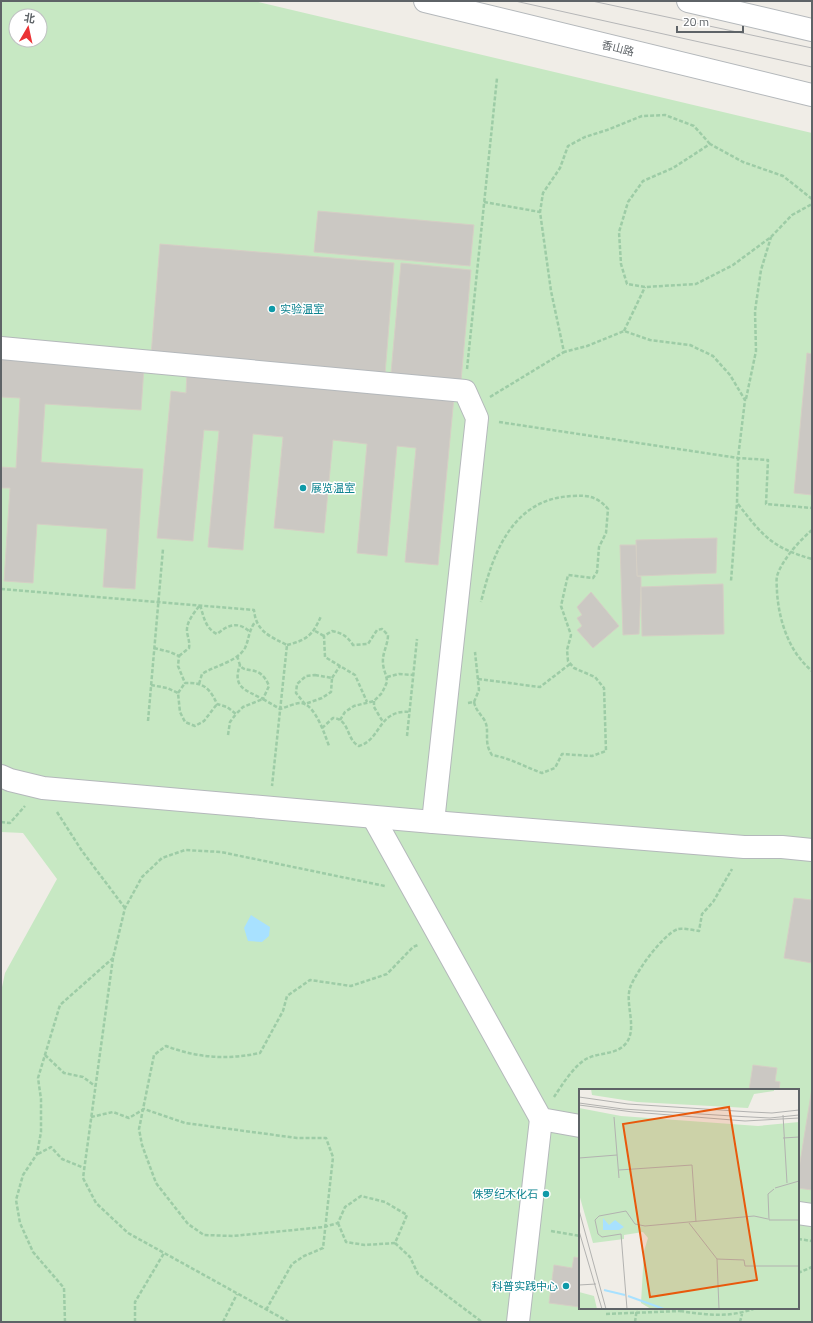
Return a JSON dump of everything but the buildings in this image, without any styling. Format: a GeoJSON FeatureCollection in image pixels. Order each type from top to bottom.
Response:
{"type":"FeatureCollection","features":[{"type":"Feature","properties":{"kind":"street","name":"香山路"},"geometry":{"type":"LineString","coordinates":[[425,1],[812,95]]}},
{"type":"Feature","properties":{"kind":"street"},"geometry":{"type":"LineString","coordinates":[[688,1],[812,30]]}},
{"type":"Feature","properties":{"kind":"street"},"geometry":{"type":"LineString","coordinates":[[1,348],[471,406],[446,703],[433,822]]}},
{"type":"Feature","properties":{"kind":"street"},"geometry":{"type":"LineString","coordinates":[[1,776],[10,780],[43,788],[433,822],[744,847],[782,847],[812,850]]}},
{"type":"Feature","properties":{"kind":"street"},"geometry":{"type":"LineString","coordinates":[[373,817],[540,1119],[518,1322]]}},
{"type":"Feature","properties":{"kind":"street"},"geometry":{"type":"LineString","coordinates":[[540,1119],[579,1126]]}},
{"type":"Feature","properties":{"kind":"street"},"geometry":{"type":"LineString","coordinates":[[799,1213],[812,1215]]}},
{"type":"Feature","properties":{"kind":"path"},"geometry":{"type":"LineString","coordinates":[[471,406],[484,202],[497,78]]}},
{"type":"Feature","properties":{"kind":"path"},"geometry":{"type":"LineString","coordinates":[[564,352],[551,291],[540,212],[543,194],[560,168],[568,146],[585,137],[642,116],[665,115],[694,126],[710,144],[743,162],[783,176],[812,199]]}},
{"type":"Feature","properties":{"kind":"path"},"geometry":{"type":"LineString","coordinates":[[710,144],[673,168],[643,181],[628,202],[619,232],[621,264],[627,284],[645,287],[696,284],[733,265],[771,237],[792,215],[812,204]]}},
{"type":"Feature","properties":{"kind":"path"},"geometry":{"type":"LineString","coordinates":[[484,202],[540,212]]}},
{"type":"Feature","properties":{"kind":"path"},"geometry":{"type":"LineString","coordinates":[[731,580],[737,503],[738,458],[746,400],[756,351],[755,311],[759,284],[771,237]]}},
{"type":"Feature","properties":{"kind":"path"},"geometry":{"type":"LineString","coordinates":[[624,331],[645,287]]}},
{"type":"Feature","properties":{"kind":"path"},"geometry":{"type":"LineString","coordinates":[[471,406],[564,352],[587,346],[624,331],[650,340],[690,345],[713,356],[730,375],[746,400]]}},
{"type":"Feature","properties":{"kind":"path"},"geometry":{"type":"LineString","coordinates":[[471,406],[738,458],[768,460],[766,504],[812,508]]}},
{"type":"Feature","properties":{"kind":"path"},"geometry":{"type":"LineString","coordinates":[[476,645],[479,690],[474,702],[475,710],[486,722],[487,748],[492,755],[506,757],[524,767],[542,773],[556,768],[562,754],[592,756],[606,751],[604,688],[595,676],[574,668],[570,664],[567,650],[571,635],[561,606],[568,575],[593,578],[597,572],[599,547],[606,533],[608,519],[608,509],[601,500],[589,495],[568,496],[550,501],[529,510],[510,530],[496,552],[486,580],[480,606]]}},
{"type":"Feature","properties":{"kind":"path"},"geometry":{"type":"LineString","coordinates":[[737,503],[763,536],[790,553],[812,559]]}},
{"type":"Feature","properties":{"kind":"path"},"geometry":{"type":"LineString","coordinates":[[812,530],[799,541],[776,577],[778,606],[787,638],[802,663],[812,671]]}},
{"type":"Feature","properties":{"kind":"path"},"geometry":{"type":"LineString","coordinates":[[148,721],[163,549]]}},
{"type":"Feature","properties":{"kind":"path"},"geometry":{"type":"LineString","coordinates":[[1,589],[254,610],[255,622],[268,636],[287,644],[302,641],[315,631],[321,616]]}},
{"type":"Feature","properties":{"kind":"path"},"geometry":{"type":"LineString","coordinates":[[200,605],[206,624],[211,631],[216,634],[226,627],[234,624],[243,626],[249,631]]}},
{"type":"Feature","properties":{"kind":"path"},"geometry":{"type":"LineString","coordinates":[[185,683],[178,666],[179,656],[189,648],[190,643],[187,630],[188,623],[200,605]]}},
{"type":"Feature","properties":{"kind":"path"},"geometry":{"type":"LineString","coordinates":[[199,684],[202,674],[238,656],[245,649],[249,631],[255,622]]}},
{"type":"Feature","properties":{"kind":"path"},"geometry":{"type":"LineString","coordinates":[[324,636],[332,631],[341,633],[349,639],[352,645],[361,646],[368,644],[377,630],[382,629],[388,635],[388,644],[384,653],[383,664],[388,682],[374,701],[374,707],[383,722]]}},
{"type":"Feature","properties":{"kind":"path"},"geometry":{"type":"LineString","coordinates":[[315,631],[324,636]]}},
{"type":"Feature","properties":{"kind":"path"},"geometry":{"type":"LineString","coordinates":[[324,636],[325,657],[355,675],[367,702]]}},
{"type":"Feature","properties":{"kind":"path"},"geometry":{"type":"LineString","coordinates":[[407,736],[417,640]]}},
{"type":"Feature","properties":{"kind":"path"},"geometry":{"type":"LineString","coordinates":[[270,808],[287,644]]}},
{"type":"Feature","properties":{"kind":"path"},"geometry":{"type":"LineString","coordinates":[[154,648],[179,656]]}},
{"type":"Feature","properties":{"kind":"path"},"geometry":{"type":"LineString","coordinates":[[238,656],[240,666],[236,676],[238,683],[246,691],[280,709],[299,703],[304,704],[322,698],[331,692],[332,678],[340,666]]}},
{"type":"Feature","properties":{"kind":"path"},"geometry":{"type":"LineString","coordinates":[[478,679],[540,687],[570,664]]}},
{"type":"Feature","properties":{"kind":"path"},"geometry":{"type":"LineString","coordinates":[[228,735],[230,722],[236,714],[243,707],[263,699],[269,686],[265,677],[258,670],[243,668],[240,666]]}},
{"type":"Feature","properties":{"kind":"path"},"geometry":{"type":"LineString","coordinates":[[387,677],[399,674],[414,675]]}},
{"type":"Feature","properties":{"kind":"path"},"geometry":{"type":"LineString","coordinates":[[329,746],[319,720],[296,693],[297,684],[306,676],[315,675],[332,678]]}},
{"type":"Feature","properties":{"kind":"path"},"geometry":{"type":"LineString","coordinates":[[185,683],[206,686],[213,694],[217,704]]}},
{"type":"Feature","properties":{"kind":"path"},"geometry":{"type":"LineString","coordinates":[[185,683],[178,693],[180,712],[185,722],[195,726],[204,721],[217,704]]}},
{"type":"Feature","properties":{"kind":"path"},"geometry":{"type":"LineString","coordinates":[[151,685],[167,688],[178,693]]}},
{"type":"Feature","properties":{"kind":"path"},"geometry":{"type":"LineString","coordinates":[[340,720],[345,712],[354,706],[374,701]]}},
{"type":"Feature","properties":{"kind":"path"},"geometry":{"type":"LineString","coordinates":[[446,703],[465,704],[474,702]]}},
{"type":"Feature","properties":{"kind":"path"},"geometry":{"type":"LineString","coordinates":[[217,704],[227,707],[236,714]]}},
{"type":"Feature","properties":{"kind":"path"},"geometry":{"type":"LineString","coordinates":[[322,728],[334,718],[340,720],[344,723],[354,743],[359,746],[366,743],[391,714],[399,711],[410,712]]}},
{"type":"Feature","properties":{"kind":"path"},"geometry":{"type":"LineString","coordinates":[[1,822],[10,823],[43,788],[82,851],[125,908]]}},
{"type":"Feature","properties":{"kind":"path"},"geometry":{"type":"LineString","coordinates":[[540,1119],[567,1078],[588,1058],[615,1051],[627,1041],[632,1022],[629,1003],[630,988],[638,971],[666,937],[678,929],[699,931],[702,914],[713,902],[744,847]]}},
{"type":"Feature","properties":{"kind":"path"},"geometry":{"type":"LineString","coordinates":[[289,1322],[128,1233],[96,1203],[82,1178],[113,958],[125,908],[142,878],[162,858],[185,850],[221,852],[356,879],[415,893]]}},
{"type":"Feature","properties":{"kind":"path"},"geometry":{"type":"LineString","coordinates":[[338,1223],[324,1227],[232,1236],[204,1235],[188,1224],[156,1183],[142,1145],[139,1129],[154,1055],[166,1046],[187,1054],[210,1058],[238,1058],[260,1053],[283,1011],[287,996],[310,980],[351,986],[387,974],[413,947],[438,934]]}},
{"type":"Feature","properties":{"kind":"path"},"geometry":{"type":"LineString","coordinates":[[64,1322],[64,1288],[33,1252],[20,1223],[16,1200],[23,1175],[37,1154],[41,1132],[41,1099],[38,1078],[60,1005],[113,958]]}},
{"type":"Feature","properties":{"kind":"path"},"geometry":{"type":"LineString","coordinates":[[45,1054],[64,1073],[83,1077],[95,1086]]}},
{"type":"Feature","properties":{"kind":"path"},"geometry":{"type":"LineString","coordinates":[[91,1117],[113,1112],[129,1118],[144,1110],[185,1123],[297,1138],[326,1138],[333,1157],[324,1227],[323,1248],[304,1256],[292,1264],[266,1310]]}},
{"type":"Feature","properties":{"kind":"path"},"geometry":{"type":"LineString","coordinates":[[37,1154],[51,1147],[62,1160],[84,1168]]}},
{"type":"Feature","properties":{"kind":"path"},"geometry":{"type":"LineString","coordinates":[[395,1243],[407,1215],[385,1202],[361,1196],[345,1207],[338,1223],[346,1242],[365,1245],[395,1243],[410,1257],[418,1274],[482,1322]]}},
{"type":"Feature","properties":{"kind":"path"},"geometry":{"type":"LineString","coordinates":[[529,1227],[579,1236]]}},
{"type":"Feature","properties":{"kind":"path"},"geometry":{"type":"LineString","coordinates":[[799,1239],[812,1241]]}},
{"type":"Feature","properties":{"kind":"path"},"geometry":{"type":"LineString","coordinates":[[135,1322],[135,1302],[164,1253]]}},
{"type":"Feature","properties":{"kind":"path"},"geometry":{"type":"LineString","coordinates":[[799,1273],[812,1267]]}},
{"type":"Feature","properties":{"kind":"path"},"geometry":{"type":"LineString","coordinates":[[223,1322],[238,1294]]}},
{"type":"Feature","properties":{"kind":"path"},"geometry":{"type":"LineString","coordinates":[[606,1314],[636,1310],[681,1309],[714,1316],[742,1314],[754,1309]]}},
{"type":"Feature","properties":{"kind":"path"},"geometry":{"type":"LineString","coordinates":[[635,1322],[636,1310]]}},
{"type":"Feature","properties":{"kind":"path"},"geometry":{"type":"LineString","coordinates":[[740,1322],[742,1314]]}},
{"type":"Feature","properties":{"kind":"green space"},"geometry":{"type":"Polygon","coordinates":[[[1,1],[254,1],[812,133],[812,1322],[1,1322],[1,992],[5,973],[57,879],[23,833],[1,832],[1,1]]]}},
{"type":"Feature","properties":{"kind":"water"},"geometry":{"type":"Polygon","coordinates":[[[251,915],[270,927],[269,936],[262,942],[248,941],[244,928],[251,915]]]}},
{"type":"Feature","properties":{"kind":"tram line"},"geometry":{"type":"LineString","coordinates":[[515,1],[812,67]]}},
{"type":"Feature","properties":{"kind":"tram line"},"geometry":{"type":"LineString","coordinates":[[592,1],[812,48]]}},
{"type":"Feature","properties":{"kind":"place","name":"实验温室"},"geometry":{"type":"Point","coordinates":[272,309]}},
{"type":"Feature","properties":{"kind":"place","name":"展览温室"},"geometry":{"type":"Point","coordinates":[303,488]}},
{"type":"Feature","properties":{"kind":"place","name":"侏罗纪木化石"},"geometry":{"type":"Point","coordinates":[546,1194]}},
{"type":"Feature","properties":{"kind":"place","name":"科普实践中心"},"geometry":{"type":"Point","coordinates":[566,1286]}}]}
